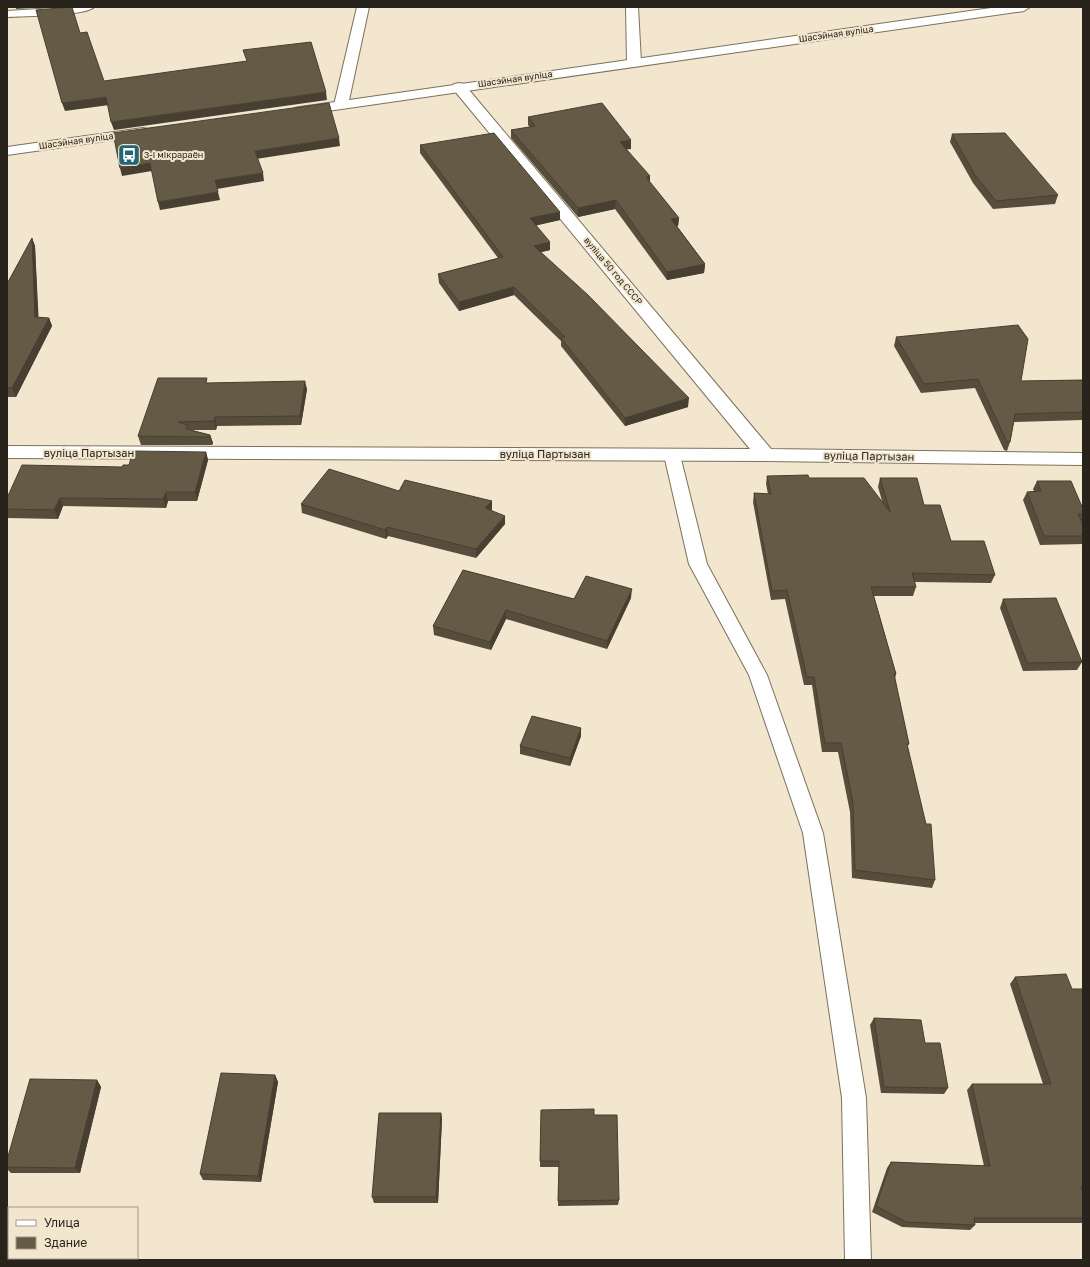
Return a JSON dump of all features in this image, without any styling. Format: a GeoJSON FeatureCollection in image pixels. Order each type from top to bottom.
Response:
{"type":"FeatureCollection","features":[{"type":"Feature","properties":{"kind":"street"},"geometry":{"type":"LineString","coordinates":[[342,105],[363,7]]}},
{"type":"Feature","properties":{"kind":"street"},"geometry":{"type":"LineString","coordinates":[[632,7],[634,62]]}},
{"type":"Feature","properties":{"kind":"street","name":"Шасэйная вуліца"},"geometry":{"type":"LineString","coordinates":[[287,113],[459,87],[1024,7]]}},
{"type":"Feature","properties":{"kind":"street","name":"вуліца 50 год СССР"},"geometry":{"type":"LineString","coordinates":[[459,87],[766,455]]}},
{"type":"Feature","properties":{"kind":"street","name":"Шасэйная вуліца"},"geometry":{"type":"LineString","coordinates":[[7,151],[154,131]]}},
{"type":"Feature","properties":{"kind":"street","name":"вуліца Партызан"},"geometry":{"type":"LineString","coordinates":[[7,452],[766,455],[1083,459]]}},
{"type":"Feature","properties":{"kind":"lane"},"geometry":{"type":"LineString","coordinates":[[7,14],[57,12],[89,7]]}},
{"type":"Feature","properties":{"kind":"lane"},"geometry":{"type":"LineString","coordinates":[[672,455],[698,564],[758,675],[813,833],[854,1098],[858,1260]]}},
{"type":"Feature","properties":{"kind":"building"},"geometry":{"type":"Polygon","coordinates":[[[72,7],[80,33],[87,32],[104,81],[247,61],[243,50],[311,42],[326,92],[111,122],[106,97],[62,103],[36,10],[72,7]]]}},
{"type":"Feature","properties":{"kind":"building"},"geometry":{"type":"Polygon","coordinates":[[[329,103],[339,138],[255,151],[263,173],[215,180],[218,192],[158,202],[150,163],[120,168],[113,133],[329,103]]]}},
{"type":"Feature","properties":{"kind":"building"},"geometry":{"type":"Polygon","coordinates":[[[602,103],[631,140],[620,142],[650,176],[646,177],[679,218],[671,219],[705,264],[667,272],[616,200],[578,208],[511,130],[535,126],[528,117],[602,103]]]}},
{"type":"Feature","properties":{"kind":"building"},"geometry":{"type":"Polygon","coordinates":[[[494,133],[560,212],[530,218],[550,242],[534,246],[588,295],[689,398],[625,418],[561,338],[565,337],[514,287],[459,302],[438,274],[503,257],[420,145],[494,133]]]}},
{"type":"Feature","properties":{"kind":"building"},"geometry":{"type":"Polygon","coordinates":[[[1005,133],[1058,195],[996,201],[975,175],[952,134],[1005,133]]]}},
{"type":"Feature","properties":{"kind":"building"},"geometry":{"type":"Polygon","coordinates":[[[32,238],[35,317],[49,318],[12,388],[7,388],[7,284],[32,238]]]}},
{"type":"Feature","properties":{"kind":"building"},"geometry":{"type":"Polygon","coordinates":[[[1018,325],[1028,339],[1021,381],[1083,380],[1083,412],[1015,414],[1010,442],[1007,442],[978,379],[924,384],[896,337],[1018,325]]]}},
{"type":"Feature","properties":{"kind":"building"},"geometry":{"type":"Polygon","coordinates":[[[158,378],[207,378],[206,383],[305,381],[300,416],[215,417],[214,421],[178,422],[187,425],[186,429],[210,435],[210,437],[138,436],[158,378]]]}},
{"type":"Feature","properties":{"kind":"building"},"geometry":{"type":"Polygon","coordinates":[[[133,451],[206,452],[195,492],[166,492],[163,499],[60,498],[54,510],[7,509],[7,498],[22,465],[122,467],[123,465],[129,465],[133,451]]]}},
{"type":"Feature","properties":{"kind":"building"},"geometry":{"type":"Polygon","coordinates":[[[329,469],[399,491],[405,480],[492,501],[485,508],[505,516],[476,549],[387,527],[385,530],[301,504],[329,469]]]}},
{"type":"Feature","properties":{"kind":"building"},"geometry":{"type":"Polygon","coordinates":[[[808,475],[809,478],[864,478],[890,512],[880,478],[917,478],[924,505],[940,505],[951,541],[984,541],[995,575],[912,573],[916,587],[871,587],[896,674],[894,674],[909,744],[907,744],[926,824],[931,824],[935,880],[855,870],[853,803],[841,743],[825,743],[814,677],[807,677],[787,590],[772,591],[754,493],[771,494],[767,476],[808,475]]]}},
{"type":"Feature","properties":{"kind":"building"},"geometry":{"type":"Polygon","coordinates":[[[1037,481],[1071,481],[1083,509],[1083,514],[1078,514],[1083,525],[1083,536],[1044,536],[1027,492],[1041,491],[1037,481]]]}},
{"type":"Feature","properties":{"kind":"building"},"geometry":{"type":"Polygon","coordinates":[[[463,570],[574,599],[586,576],[632,589],[607,641],[506,610],[490,642],[433,626],[463,570]]]}},
{"type":"Feature","properties":{"kind":"building"},"geometry":{"type":"Polygon","coordinates":[[[1056,598],[1082,662],[1027,663],[1003,599],[1056,598]]]}},
{"type":"Feature","properties":{"kind":"building"},"geometry":{"type":"Polygon","coordinates":[[[532,716],[581,728],[570,758],[520,746],[532,716]]]}},
{"type":"Feature","properties":{"kind":"building"},"geometry":{"type":"Polygon","coordinates":[[[1066,974],[1072,989],[1083,989],[1083,1188],[1081,1187],[1083,1193],[1083,1218],[974,1218],[975,1225],[906,1222],[876,1206],[891,1162],[990,1166],[972,1084],[1051,1084],[1015,977],[1066,974]]]}},
{"type":"Feature","properties":{"kind":"building"},"geometry":{"type":"Polygon","coordinates":[[[874,1018],[921,1020],[925,1043],[940,1043],[948,1088],[884,1087],[874,1018]]]}},
{"type":"Feature","properties":{"kind":"building"},"geometry":{"type":"Polygon","coordinates":[[[221,1073],[275,1075],[258,1176],[200,1174],[221,1073]]]}},
{"type":"Feature","properties":{"kind":"building"},"geometry":{"type":"Polygon","coordinates":[[[30,1079],[97,1080],[75,1168],[7,1167],[7,1160],[30,1079]]]}},
{"type":"Feature","properties":{"kind":"building"},"geometry":{"type":"Polygon","coordinates":[[[594,1109],[594,1115],[617,1115],[619,1200],[558,1201],[559,1161],[540,1161],[541,1110],[594,1109]]]}},
{"type":"Feature","properties":{"kind":"building"},"geometry":{"type":"Polygon","coordinates":[[[379,1113],[441,1113],[436,1197],[372,1197],[379,1113]]]}},
{"type":"Feature","properties":{"kind":"place","name":"3-і мікрараён"},"geometry":{"type":"Point","coordinates":[129,155]}}]}
